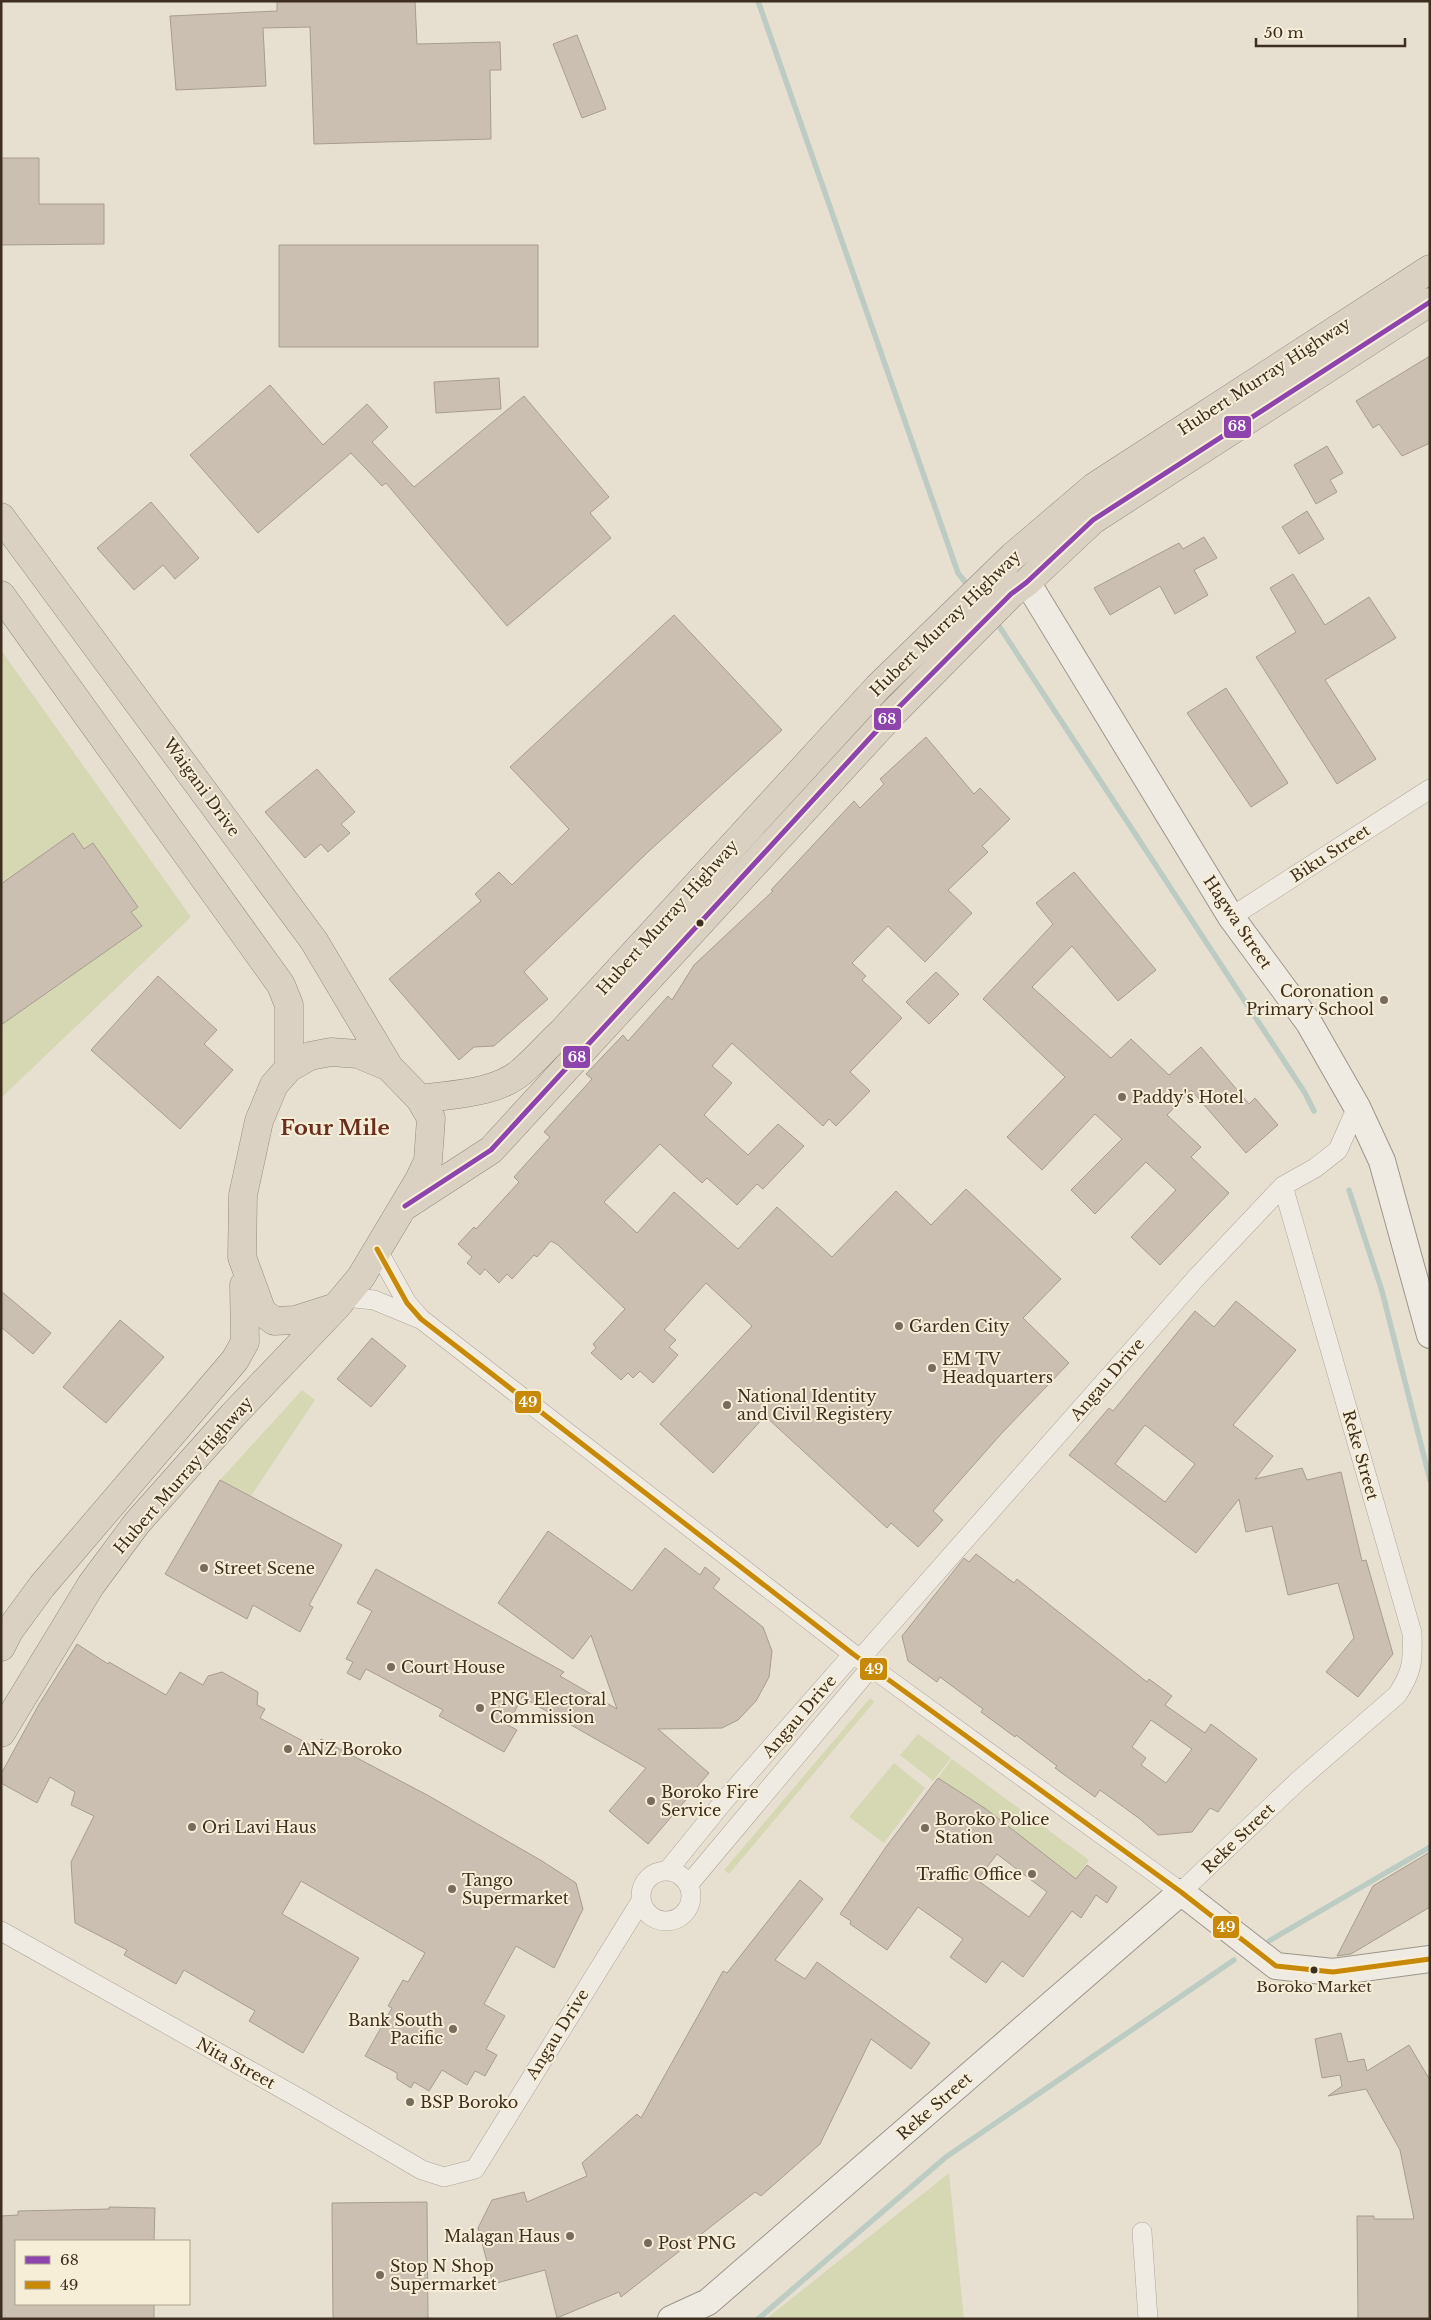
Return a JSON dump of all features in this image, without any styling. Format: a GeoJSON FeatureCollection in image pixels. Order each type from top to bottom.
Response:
{"type":"FeatureCollection","features":[{"type":"Feature","properties":{"kind":"highway","name":"Hubert Murray Highway"},"geometry":{"type":"LineString","coordinates":[[405,1206],[491,1150],[894,712],[959,628],[987,581],[1094,486],[1430,268]]}},
{"type":"Feature","properties":{"kind":"highway","name":"Hubert Murray Highway"},"geometry":{"type":"LineString","coordinates":[[1,1733],[91,1585],[137,1522],[361,1277],[405,1206],[428,1161],[430,1118],[420,1099],[478,1090],[498,1084],[519,1074],[562,1032],[878,687],[959,628],[1019,588],[1093,520],[1430,302]]}},
{"type":"Feature","properties":{"kind":"highway","name":"Waigani Drive"},"geometry":{"type":"LineString","coordinates":[[1,517],[314,941],[388,1067]]}},
{"type":"Feature","properties":{"kind":"highway"},"geometry":{"type":"LineString","coordinates":[[1,596],[281,985],[289,1005],[289,1068]]}},
{"type":"Feature","properties":{"kind":"highway"},"geometry":{"type":"LineString","coordinates":[[1,1647],[8,1631],[42,1586],[235,1360],[245,1342],[242,1257],[243,1195],[259,1121],[274,1085],[289,1068],[310,1056],[331,1052],[358,1054],[388,1067],[420,1099]]}},
{"type":"Feature","properties":{"kind":"highway"},"geometry":{"type":"LineString","coordinates":[[242,1257],[262,1312],[274,1321],[295,1320],[340,1302]]}},
{"type":"Feature","properties":{"kind":"street","name":"Hagwa Street"},"geometry":{"type":"LineString","coordinates":[[1019,588],[1230,917],[1309,1023],[1357,1107],[1382,1161],[1430,1335]]}},
{"type":"Feature","properties":{"kind":"street","name":"Biku Street"},"geometry":{"type":"LineString","coordinates":[[1230,917],[1430,789]]}},
{"type":"Feature","properties":{"kind":"street","name":"Angau Drive"},"geometry":{"type":"LineString","coordinates":[[668,1870],[724,1801],[861,1660],[1197,1277],[1283,1186],[1314,1168],[1338,1150],[1357,1107]]}},
{"type":"Feature","properties":{"kind":"street","name":"Reke Street"},"geometry":{"type":"LineString","coordinates":[[671,2319],[708,2302],[1181,1892],[1298,1781],[1397,1695],[1409,1677],[1413,1660],[1412,1633],[1283,1186]]}},
{"type":"Feature","properties":{"kind":"street"},"geometry":{"type":"LineString","coordinates":[[377,1249],[407,1303],[421,1319],[861,1660],[1181,1892],[1276,1966],[1333,1972],[1430,1959]]}},
{"type":"Feature","properties":{"kind":"street"},"geometry":{"type":"LineString","coordinates":[[340,1302],[374,1300],[421,1319]]}},
{"type":"Feature","properties":{"kind":"street"},"geometry":{"type":"LineString","coordinates":[[689,1884],[682,1877],[668,1870],[660,1871],[646,1879],[642,1884],[640,1901],[649,1915],[657,1920],[674,1920],[689,1907],[689,1884],[861,1660]]}},
{"type":"Feature","properties":{"kind":"street","name":"Angau Drive"},"geometry":{"type":"LineString","coordinates":[[475,2169],[640,1901]]}},
{"type":"Feature","properties":{"kind":"street","name":"Nita Street"},"geometry":{"type":"LineString","coordinates":[[1,1931],[304,2101],[422,2170],[444,2177],[475,2169]]}},
{"type":"Feature","properties":{"kind":"street"},"geometry":{"type":"LineString","coordinates":[[1142,2232],[1148,2319]]}},
{"type":"Feature","properties":{"kind":"green space"},"geometry":{"type":"Polygon","coordinates":[[[1,650],[191,917],[1,1098],[1,650]]]}},
{"type":"Feature","properties":{"kind":"green space"},"geometry":{"type":"Polygon","coordinates":[[[302,1390],[315,1400],[251,1496],[220,1480],[302,1390]]]}},
{"type":"Feature","properties":{"kind":"green space"},"geometry":{"type":"Polygon","coordinates":[[[870,1698],[874,1702],[729,1874],[724,1870],[870,1698]]]}},
{"type":"Feature","properties":{"kind":"green space"},"geometry":{"type":"Polygon","coordinates":[[[918,1734],[951,1758],[933,1781],[900,1755],[918,1734]]]}},
{"type":"Feature","properties":{"kind":"green space"},"geometry":{"type":"Polygon","coordinates":[[[952,1759],[1089,1860],[1076,1879],[938,1778],[952,1759]]]}},
{"type":"Feature","properties":{"kind":"green space"},"geometry":{"type":"Polygon","coordinates":[[[894,1763],[925,1788],[884,1843],[849,1817],[894,1763]]]}},
{"type":"Feature","properties":{"kind":"green space"},"geometry":{"type":"Polygon","coordinates":[[[949,2173],[964,2319],[766,2319],[949,2173]]]}},
{"type":"Feature","properties":{"kind":"building"},"geometry":{"type":"Polygon","coordinates":[[[277,1],[415,1],[417,44],[500,42],[501,70],[490,70],[491,139],[314,144],[310,27],[263,28],[266,86],[176,90],[170,16],[277,11],[277,1]]]}},
{"type":"Feature","properties":{"kind":"building"},"geometry":{"type":"Polygon","coordinates":[[[577,35],[606,109],[582,118],[553,44],[577,35]]]}},
{"type":"Feature","properties":{"kind":"building"},"geometry":{"type":"Polygon","coordinates":[[[1,158],[39,158],[39,204],[104,204],[104,244],[1,245],[1,158]]]}},
{"type":"Feature","properties":{"kind":"building"},"geometry":{"type":"Polygon","coordinates":[[[279,245],[538,245],[538,347],[279,347],[279,245]]]}},
{"type":"Feature","properties":{"kind":"building"},"geometry":{"type":"Polygon","coordinates":[[[1430,356],[1430,443],[1402,456],[1379,424],[1373,428],[1356,401],[1430,356]]]}},
{"type":"Feature","properties":{"kind":"building"},"geometry":{"type":"Polygon","coordinates":[[[499,378],[501,409],[436,413],[434,382],[499,378]]]}},
{"type":"Feature","properties":{"kind":"building"},"geometry":{"type":"Polygon","coordinates":[[[270,385],[323,445],[367,404],[388,427],[372,442],[414,487],[524,396],[609,497],[590,513],[611,538],[507,626],[386,483],[382,486],[351,453],[258,533],[190,455],[270,385]]]}},
{"type":"Feature","properties":{"kind":"building"},"geometry":{"type":"Polygon","coordinates":[[[1327,446],[1343,473],[1330,480],[1337,492],[1316,504],[1294,465],[1327,446]]]}},
{"type":"Feature","properties":{"kind":"building"},"geometry":{"type":"Polygon","coordinates":[[[151,502],[199,558],[175,579],[163,565],[134,590],[97,548],[151,502]]]}},
{"type":"Feature","properties":{"kind":"building"},"geometry":{"type":"Polygon","coordinates":[[[1307,511],[1324,539],[1299,554],[1282,527],[1307,511]]]}},
{"type":"Feature","properties":{"kind":"building"},"geometry":{"type":"Polygon","coordinates":[[[1204,537],[1217,558],[1194,570],[1208,595],[1175,614],[1160,586],[1110,615],[1094,588],[1179,543],[1183,549],[1204,537]]]}},
{"type":"Feature","properties":{"kind":"building"},"geometry":{"type":"Polygon","coordinates":[[[1293,574],[1325,625],[1369,597],[1396,638],[1325,680],[1376,759],[1337,784],[1256,657],[1296,632],[1270,588],[1293,574]]]}},
{"type":"Feature","properties":{"kind":"building"},"geometry":{"type":"Polygon","coordinates":[[[674,615],[782,730],[648,852],[524,972],[548,999],[494,1046],[474,1047],[459,1060],[389,979],[481,901],[475,894],[499,872],[512,885],[569,829],[510,767],[674,615]]]}},
{"type":"Feature","properties":{"kind":"building"},"geometry":{"type":"Polygon","coordinates":[[[1226,688],[1288,783],[1251,807],[1187,713],[1226,688]]]}},
{"type":"Feature","properties":{"kind":"building"},"geometry":{"type":"Polygon","coordinates":[[[926,737],[974,794],[980,788],[1010,819],[982,846],[988,852],[948,890],[972,913],[925,962],[888,926],[852,963],[866,976],[862,980],[902,1018],[850,1072],[870,1091],[836,1126],[829,1119],[823,1126],[732,1043],[712,1066],[732,1083],[704,1115],[748,1155],[778,1124],[804,1146],[763,1189],[757,1184],[737,1205],[707,1178],[702,1183],[660,1144],[604,1202],[637,1233],[674,1192],[738,1249],[777,1207],[832,1257],[896,1191],[931,1225],[966,1189],[1061,1279],[1023,1318],[1069,1363],[1001,1434],[933,1511],[943,1520],[918,1547],[891,1523],[887,1528],[765,1416],[713,1473],[660,1424],[752,1326],[706,1283],[664,1330],[676,1340],[669,1347],[678,1355],[653,1383],[640,1371],[633,1378],[628,1373],[621,1380],[591,1353],[596,1348],[593,1344],[625,1309],[558,1245],[551,1241],[537,1257],[534,1255],[512,1279],[507,1274],[499,1283],[485,1269],[480,1275],[467,1263],[472,1257],[458,1244],[474,1227],[476,1229],[519,1182],[514,1177],[550,1137],[544,1132],[592,1079],[586,1074],[623,1035],[628,1041],[668,996],[672,1000],[694,965],[773,891],[771,890],[854,801],[860,808],[884,784],[880,779],[926,737]]]}},
{"type":"Feature","properties":{"kind":"building"},"geometry":{"type":"Polygon","coordinates":[[[317,769],[355,812],[341,824],[350,833],[328,852],[321,844],[305,858],[265,812],[317,769]]]}},
{"type":"Feature","properties":{"kind":"building"},"geometry":{"type":"Polygon","coordinates":[[[73,833],[84,849],[93,843],[138,907],[131,912],[142,926],[1,1025],[1,884],[73,833]]]}},
{"type":"Feature","properties":{"kind":"building","name":"Paddy's Hotel"},"geometry":{"type":"Polygon","coordinates":[[[1074,872],[1156,970],[1118,1001],[1072,946],[1032,987],[1111,1058],[1131,1039],[1169,1075],[1201,1047],[1249,1104],[1255,1098],[1278,1125],[1246,1153],[1191,1090],[1167,1115],[1201,1147],[1191,1157],[1229,1193],[1160,1265],[1131,1237],[1176,1190],[1146,1162],[1095,1214],[1071,1190],[1122,1139],[1095,1114],[1042,1170],[1007,1137],[1065,1077],[983,999],[1053,924],[1036,903],[1074,872]]]}},
{"type":"Feature","properties":{"kind":"building"},"geometry":{"type":"Polygon","coordinates":[[[936,972],[959,994],[929,1024],[906,1002],[936,972]]]}},
{"type":"Feature","properties":{"kind":"building"},"geometry":{"type":"Polygon","coordinates":[[[158,976],[217,1030],[204,1044],[233,1070],[180,1129],[91,1050],[158,976]]]}},
{"type":"Feature","properties":{"kind":"building"},"geometry":{"type":"Polygon","coordinates":[[[1,1291],[51,1333],[33,1354],[1,1327],[1,1291]]]}},
{"type":"Feature","properties":{"kind":"building"},"geometry":{"type":"Polygon","coordinates":[[[1236,1301],[1296,1350],[1233,1425],[1273,1456],[1255,1479],[1302,1468],[1307,1480],[1341,1472],[1362,1561],[1366,1560],[1393,1654],[1358,1697],[1326,1672],[1354,1638],[1338,1583],[1288,1595],[1272,1526],[1246,1532],[1239,1499],[1196,1553],[1069,1455],[1109,1408],[1113,1411],[1195,1311],[1214,1327],[1236,1301]],[[1145,1425],[1115,1464],[1165,1502],[1195,1464],[1145,1425]]]}},
{"type":"Feature","properties":{"kind":"building"},"geometry":{"type":"Polygon","coordinates":[[[120,1320],[164,1357],[106,1423],[63,1387],[120,1320]]]}},
{"type":"Feature","properties":{"kind":"building"},"geometry":{"type":"Polygon","coordinates":[[[372,1338],[406,1366],[371,1407],[337,1379],[372,1338]]]}},
{"type":"Feature","properties":{"kind":"building"},"geometry":{"type":"Polygon","coordinates":[[[220,1480],[342,1545],[309,1605],[313,1607],[300,1632],[253,1605],[247,1619],[165,1574],[220,1480]]]}},
{"type":"Feature","properties":{"kind":"building"},"geometry":{"type":"Polygon","coordinates":[[[548,1531],[632,1591],[665,1548],[700,1575],[705,1567],[720,1579],[713,1588],[763,1627],[772,1651],[769,1677],[756,1701],[738,1720],[722,1728],[658,1729],[709,1773],[648,1844],[609,1811],[646,1768],[522,1697],[508,1725],[517,1730],[504,1752],[439,1716],[443,1710],[366,1669],[360,1680],[347,1673],[353,1662],[346,1659],[372,1611],[357,1603],[376,1569],[564,1672],[560,1676],[617,1709],[591,1635],[573,1659],[498,1603],[548,1531]]]}},
{"type":"Feature","properties":{"kind":"building"},"geometry":{"type":"Polygon","coordinates":[[[976,1554],[1014,1583],[1017,1579],[1147,1682],[1149,1679],[1172,1696],[1165,1705],[1205,1733],[1211,1724],[1257,1759],[1218,1812],[1210,1808],[1192,1832],[1158,1835],[1140,1819],[1100,1790],[1095,1797],[1055,1768],[1057,1766],[1016,1735],[1015,1737],[981,1712],[983,1709],[940,1677],[937,1682],[908,1661],[902,1636],[964,1558],[969,1562],[976,1554]],[[1151,1720],[1132,1747],[1146,1758],[1141,1765],[1166,1783],[1192,1749],[1151,1720]]]}},
{"type":"Feature","properties":{"kind":"building"},"geometry":{"type":"Polygon","coordinates":[[[77,1644],[108,1664],[109,1662],[166,1695],[180,1672],[203,1685],[208,1676],[222,1672],[258,1692],[257,1705],[265,1709],[260,1718],[316,1748],[321,1739],[429,1796],[542,1861],[576,1883],[583,1909],[554,1968],[516,1946],[484,2004],[505,2016],[486,2049],[497,2055],[485,2076],[475,2071],[467,2085],[442,2070],[429,2091],[414,2082],[411,2088],[397,2079],[397,2073],[365,2056],[392,2008],[388,2006],[403,1980],[408,1982],[425,1953],[301,1881],[282,1914],[359,1958],[303,2053],[249,2021],[255,2011],[184,1970],[176,1984],[124,1955],[127,1950],[75,1923],[71,1862],[94,1816],[71,1805],[75,1792],[50,1777],[37,1803],[1,1783],[1,1774],[38,1706],[77,1644]]]}},
{"type":"Feature","properties":{"kind":"building"},"geometry":{"type":"Polygon","coordinates":[[[938,1778],[986,1809],[1076,1879],[1087,1865],[1117,1887],[1107,1903],[1096,1895],[1081,1918],[1072,1911],[1023,1977],[1002,1961],[986,1983],[950,1957],[963,1939],[918,1907],[887,1950],[850,1924],[851,1921],[840,1914],[886,1847],[938,1778]],[[997,1854],[977,1880],[1029,1917],[1047,1892],[997,1854]]]}},
{"type":"Feature","properties":{"kind":"building"},"geometry":{"type":"Polygon","coordinates":[[[1430,1852],[1430,1907],[1351,1954],[1337,1956],[1373,1886],[1430,1852]]]}},
{"type":"Feature","properties":{"kind":"building"},"geometry":{"type":"Polygon","coordinates":[[[800,1880],[823,1899],[775,1960],[805,1979],[817,1962],[930,2043],[911,2069],[871,2039],[820,2144],[761,2196],[755,2192],[621,2297],[619,2292],[557,2318],[545,2270],[493,2284],[478,2228],[492,2200],[524,2192],[527,2202],[587,2176],[582,2163],[637,2114],[641,2118],[723,1971],[727,1973],[800,1880]]]}},
{"type":"Feature","properties":{"kind":"building"},"geometry":{"type":"Polygon","coordinates":[[[1341,2033],[1348,2062],[1364,2059],[1367,2071],[1409,2045],[1430,2080],[1430,2319],[1358,2319],[1357,2216],[1374,2216],[1374,2219],[1414,2219],[1400,2150],[1366,2089],[1328,2096],[1342,2086],[1340,2075],[1322,2078],[1315,2039],[1341,2033]]]}},
{"type":"Feature","properties":{"kind":"building","name":"Stop N Shop Supermarket"},"geometry":{"type":"Polygon","coordinates":[[[427,2202],[428,2319],[333,2319],[332,2203],[427,2202]]]}},
{"type":"Feature","properties":{"kind":"building"},"geometry":{"type":"Polygon","coordinates":[[[109,2207],[155,2208],[154,2240],[15,2240],[15,2305],[154,2305],[154,2319],[1,2319],[1,2216],[18,2215],[18,2211],[109,2209],[109,2207]]]}},
{"type":"Feature","properties":{"kind":"waterway"},"geometry":{"type":"LineString","coordinates":[[758,1],[958,573],[969,587]]}},
{"type":"Feature","properties":{"kind":"waterway"},"geometry":{"type":"LineString","coordinates":[[995,620],[1305,1093],[1314,1111]]}},
{"type":"Feature","properties":{"kind":"waterway"},"geometry":{"type":"LineString","coordinates":[[1349,1190],[1382,1291],[1430,1480]]}},
{"type":"Feature","properties":{"kind":"waterway"},"geometry":{"type":"LineString","coordinates":[[1269,1941],[1430,1847]]}},
{"type":"Feature","properties":{"kind":"waterway"},"geometry":{"type":"LineString","coordinates":[[758,2319],[946,2157],[1234,1960]]}},
{"type":"Feature","properties":{"kind":"transit line","name":"68"},"geometry":{"type":"LineString","coordinates":[[405,1206],[491,1150],[894,712],[1011,594],[1027,582],[1093,520],[1430,302]]}},
{"type":"Feature","properties":{"kind":"transit line","name":"49"},"geometry":{"type":"LineString","coordinates":[[377,1249],[407,1303],[421,1319],[853,1654],[1181,1892],[1276,1966],[1333,1972],[1430,1959]]}},
{"type":"Feature","properties":{"kind":"place","name":"Coronation Primary School"},"geometry":{"type":"Point","coordinates":[1384,1000]}},
{"type":"Feature","properties":{"kind":"place","name":"Paddy's Hotel"},"geometry":{"type":"Point","coordinates":[1122,1097]}},
{"type":"Feature","properties":{"kind":"place","name":"Garden City"},"geometry":{"type":"Point","coordinates":[899,1326]}},
{"type":"Feature","properties":{"kind":"place","name":"EM TV Headquarters"},"geometry":{"type":"Point","coordinates":[932,1368]}},
{"type":"Feature","properties":{"kind":"place","name":"National Identity and Civil Registery"},"geometry":{"type":"Point","coordinates":[727,1405]}},
{"type":"Feature","properties":{"kind":"place","name":"Street Scene"},"geometry":{"type":"Point","coordinates":[204,1568]}},
{"type":"Feature","properties":{"kind":"place","name":"Court House"},"geometry":{"type":"Point","coordinates":[391,1667]}},
{"type":"Feature","properties":{"kind":"place","name":"PNG Electoral Commission"},"geometry":{"type":"Point","coordinates":[480,1708]}},
{"type":"Feature","properties":{"kind":"place","name":"ANZ Boroko"},"geometry":{"type":"Point","coordinates":[288,1749]}},
{"type":"Feature","properties":{"kind":"place","name":"Boroko Fire Service"},"geometry":{"type":"Point","coordinates":[651,1801]}},
{"type":"Feature","properties":{"kind":"place","name":"Ori Lavi Haus"},"geometry":{"type":"Point","coordinates":[192,1827]}},
{"type":"Feature","properties":{"kind":"place","name":"Boroko Police Station"},"geometry":{"type":"Point","coordinates":[925,1828]}},
{"type":"Feature","properties":{"kind":"place","name":"Traffic Office"},"geometry":{"type":"Point","coordinates":[1032,1874]}},
{"type":"Feature","properties":{"kind":"place","name":"Tango Supermarket"},"geometry":{"type":"Point","coordinates":[452,1889]}},
{"type":"Feature","properties":{"kind":"place","name":"Boroko Market"},"geometry":{"type":"Point","coordinates":[1314,1970]}},
{"type":"Feature","properties":{"kind":"place","name":"Bank South Pacific"},"geometry":{"type":"Point","coordinates":[453,2029]}},
{"type":"Feature","properties":{"kind":"place","name":"BSP Boroko"},"geometry":{"type":"Point","coordinates":[410,2102]}},
{"type":"Feature","properties":{"kind":"place","name":"Malagan Haus"},"geometry":{"type":"Point","coordinates":[570,2236]}},
{"type":"Feature","properties":{"kind":"place","name":"Post PNG"},"geometry":{"type":"Point","coordinates":[648,2243]}},
{"type":"Feature","properties":{"kind":"place","name":"Stop N Shop Supermarket"},"geometry":{"type":"Point","coordinates":[380,2275]}},
{"type":"Feature","properties":{"kind":"district","name":"Four Mile"},"geometry":{"type":"Point","coordinates":[335,1128]}}]}
